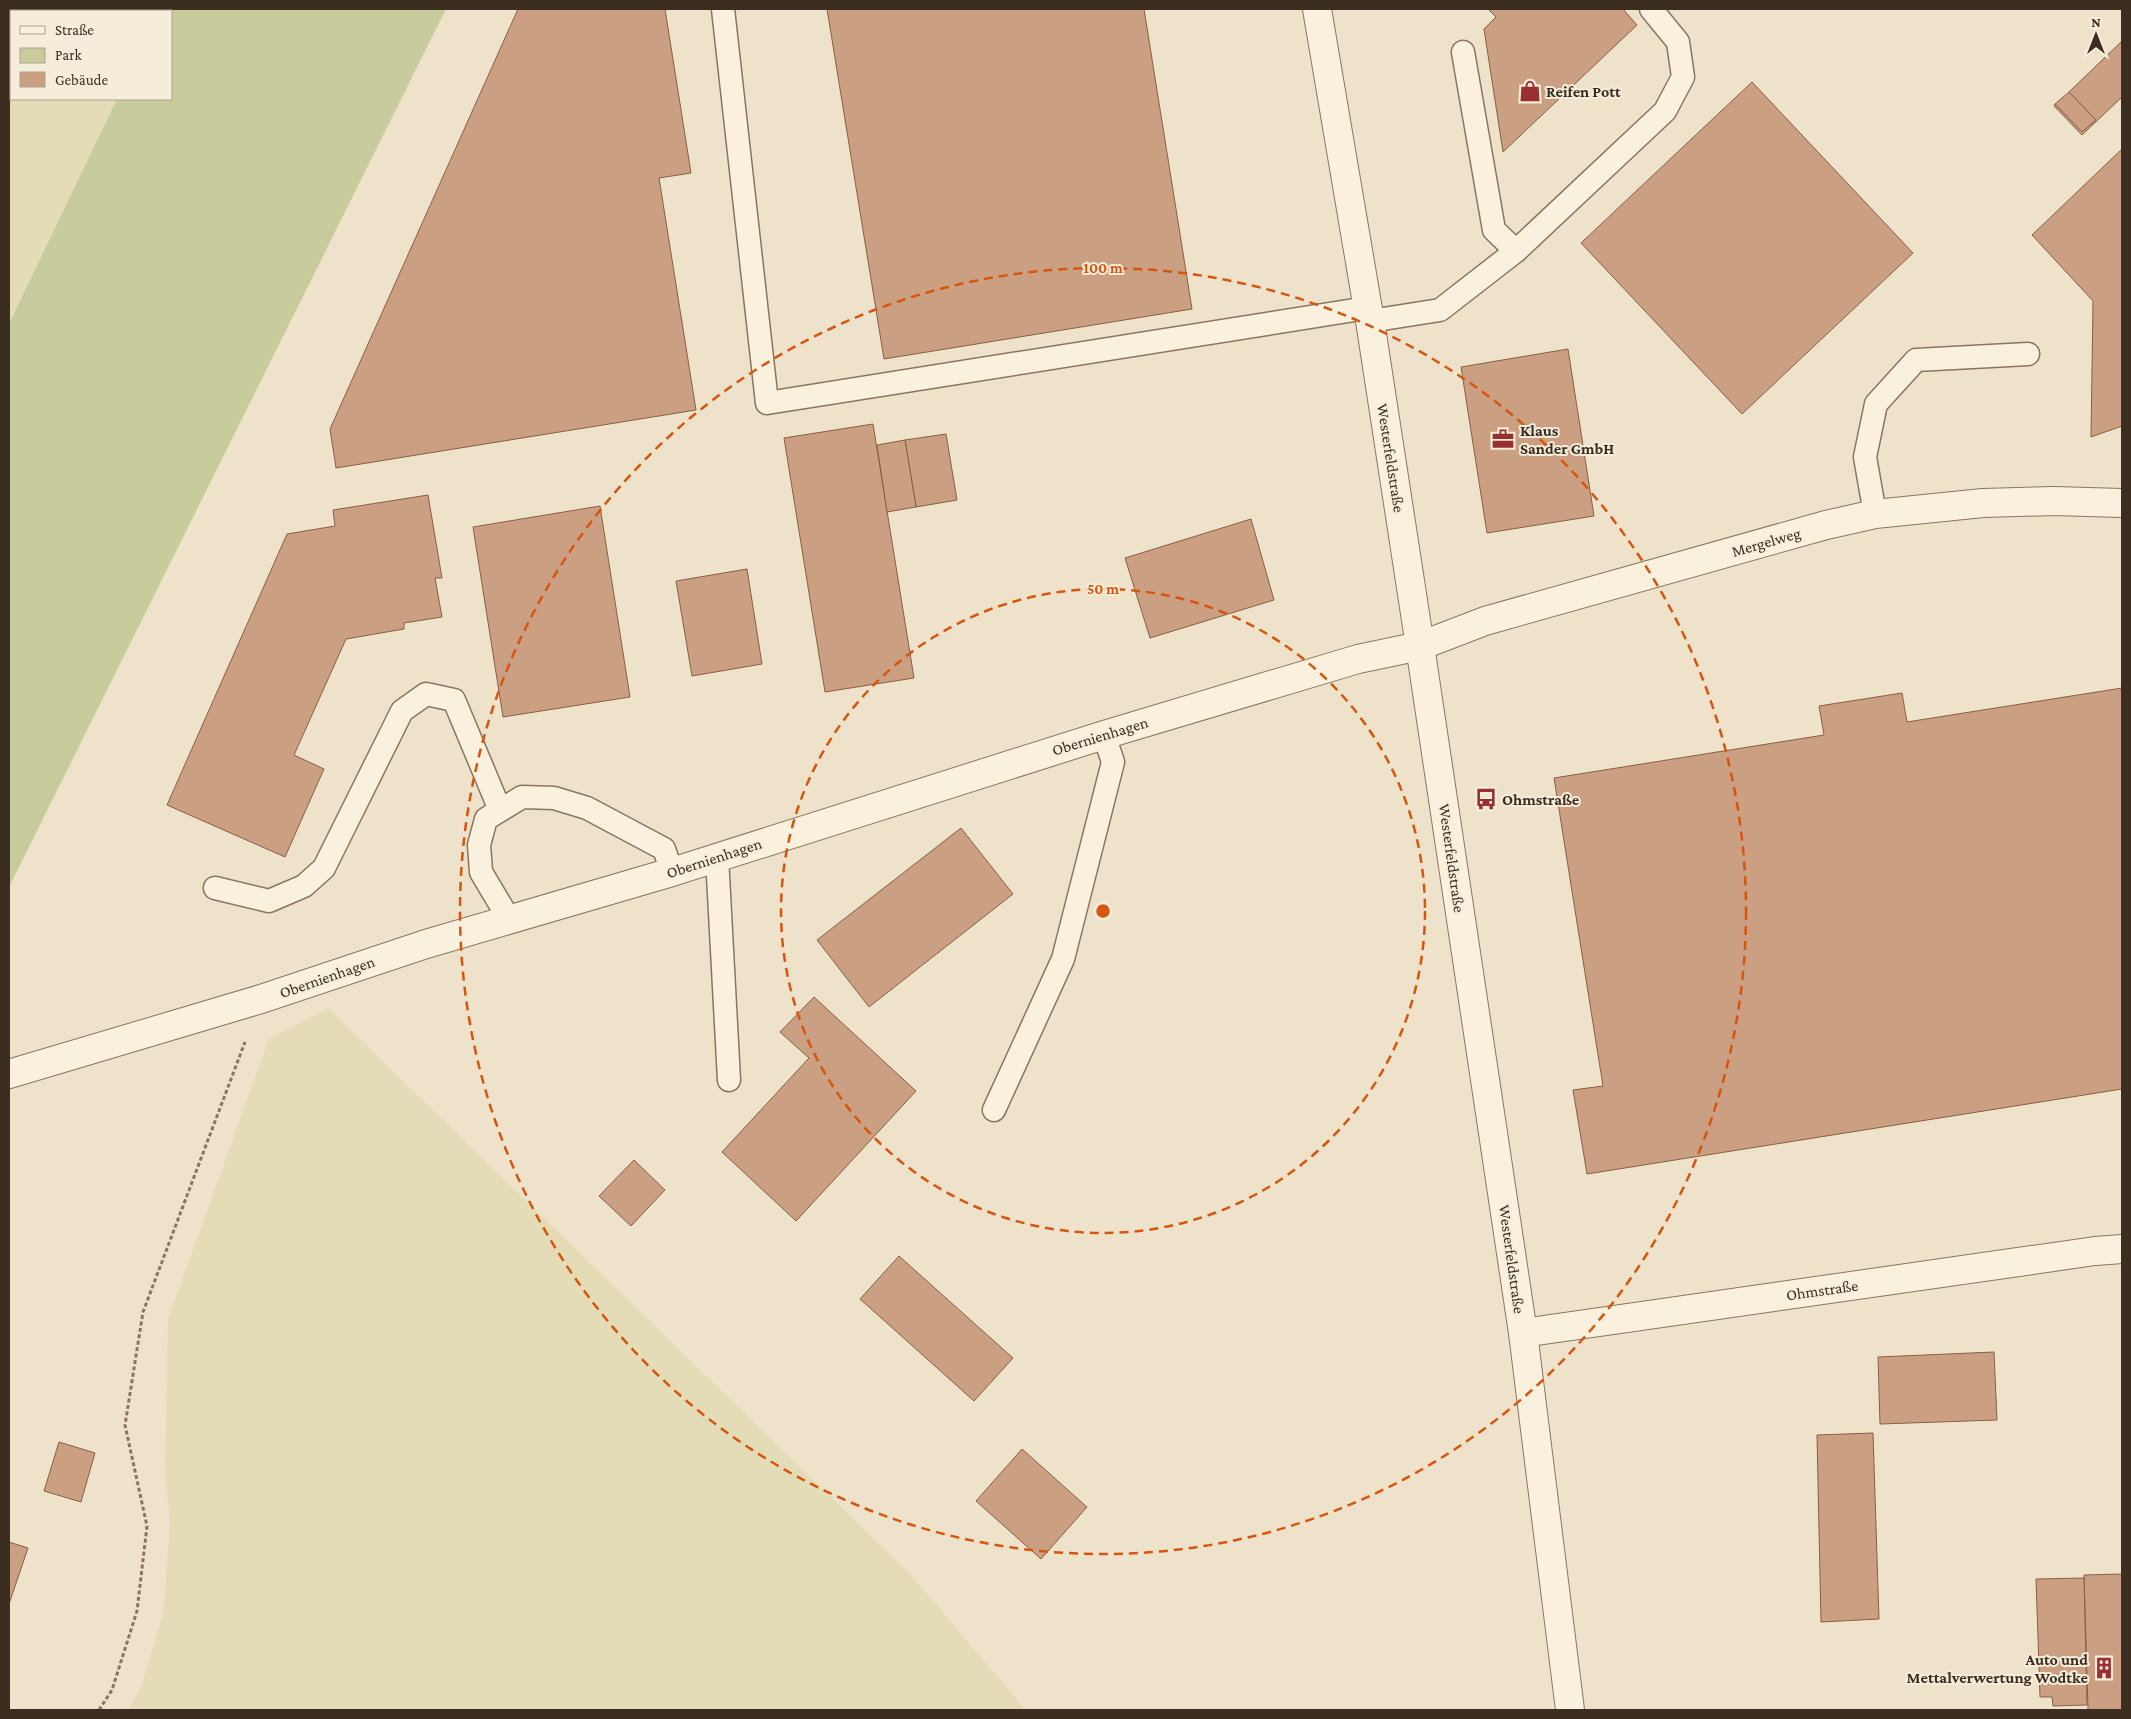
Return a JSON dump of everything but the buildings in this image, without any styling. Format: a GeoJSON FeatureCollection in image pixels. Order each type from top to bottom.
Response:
{"type":"FeatureCollection","features":[{"type":"Feature","properties":{"kind":"street","name":"Westerfeldstraße"},"geometry":{"type":"LineString","coordinates":[[1317,9],[1368,315],[1420,646],[1523,1333],[1570,1710]]}},
{"type":"Feature","properties":{"kind":"street","name":"Mergelweg"},"geometry":{"type":"LineString","coordinates":[[1420,646],[1485,621],[1874,514],[1983,503],[2054,501],[2122,503]]}},
{"type":"Feature","properties":{"kind":"street","name":"Obernienhagen"},"geometry":{"type":"LineString","coordinates":[[9,1074],[261,999],[426,944],[672,872],[1104,734],[1358,659],[1420,646]]}},
{"type":"Feature","properties":{"kind":"street","name":"Ohmstraße"},"geometry":{"type":"LineString","coordinates":[[1523,1333],[2095,1251],[2122,1249]]}},
{"type":"Feature","properties":{"kind":"lane"},"geometry":{"type":"LineString","coordinates":[[722,9],[767,403],[1368,315],[1440,310],[1516,251],[1665,111],[1683,77],[1678,42],[1650,9]]}},
{"type":"Feature","properties":{"kind":"lane"},"geometry":{"type":"LineString","coordinates":[[1463,52],[1494,230],[1516,251]]}},
{"type":"Feature","properties":{"kind":"lane"},"geometry":{"type":"LineString","coordinates":[[1874,514],[1865,458],[1876,404],[1916,360],[2028,354]]}},
{"type":"Feature","properties":{"kind":"lane"},"geometry":{"type":"LineString","coordinates":[[215,888],[269,901],[304,886],[324,868],[402,711],[426,694],[454,700],[500,810]]}},
{"type":"Feature","properties":{"kind":"lane"},"geometry":{"type":"LineString","coordinates":[[994,1110],[1063,959],[1113,762],[1104,734]]}},
{"type":"Feature","properties":{"kind":"lane"},"geometry":{"type":"LineString","coordinates":[[509,919],[481,872],[479,845],[486,819],[522,797],[554,798],[587,808],[664,849],[672,872]]}},
{"type":"Feature","properties":{"kind":"lane"},"geometry":{"type":"LineString","coordinates":[[717,857],[729,1080]]}},
{"type":"Feature","properties":{"kind":"path"},"geometry":{"type":"LineString","coordinates":[[99,1710],[112,1690],[137,1611],[146,1536],[146,1526],[125,1425],[143,1312],[261,999]]}},
{"type":"Feature","properties":{"kind":"shaded area"},"geometry":{"type":"Polygon","coordinates":[[[9,9],[160,9],[10,10],[10,100],[117,100],[9,321],[9,9]]]}},
{"type":"Feature","properties":{"kind":"shaded area"},"geometry":{"type":"Polygon","coordinates":[[[328,1008],[910,1574],[1026,1710],[128,1710],[141,1687],[163,1614],[170,1523],[165,1469],[168,1319],[269,1039],[328,1008]]]}},
{"type":"Feature","properties":{"kind":"green space"},"geometry":{"type":"Polygon","coordinates":[[[446,9],[9,887],[9,323],[117,100],[172,100],[172,10],[160,10],[446,9]]]}},
{"type":"Feature","properties":{"kind":"place","name":"Reifen Pott"},"geometry":{"type":"Point","coordinates":[1530,91]}},
{"type":"Feature","properties":{"kind":"place","name":"Klaus Sander GmbH"},"geometry":{"type":"Point","coordinates":[1503,439]}},
{"type":"Feature","properties":{"kind":"place","name":"Ohmstraße"},"geometry":{"type":"Point","coordinates":[1486,799]}},
{"type":"Feature","properties":{"kind":"place","name":"Auto und Mettalverwertung Wodtke"},"geometry":{"type":"Point","coordinates":[2104,1668]}}]}
